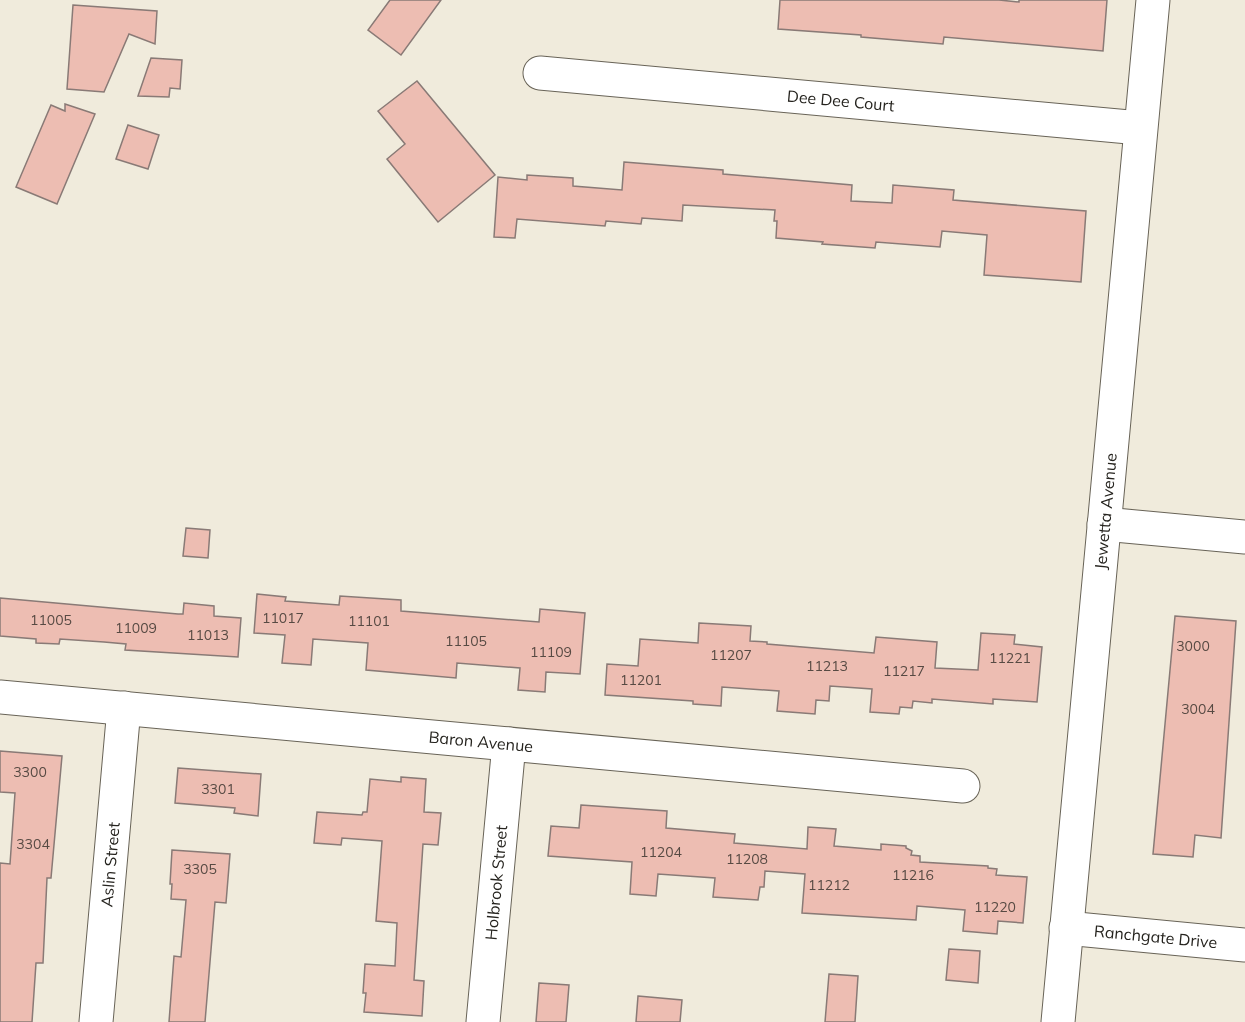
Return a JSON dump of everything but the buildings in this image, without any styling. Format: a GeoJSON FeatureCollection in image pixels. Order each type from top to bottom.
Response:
{"type":"FeatureCollection","features":[{"type":"Feature","properties":{"kind":"street","name":"Jewetta Avenue"},"geometry":{"type":"LineString","coordinates":[[1058,1022],[1153,0]]}},
{"type":"Feature","properties":{"kind":"street","name":"Dee Dee Court"},"geometry":{"type":"LineString","coordinates":[[540,73],[1140,128]]}},
{"type":"Feature","properties":{"kind":"street"},"geometry":{"type":"LineString","coordinates":[[1104,524],[1245,537]]}},
{"type":"Feature","properties":{"kind":"street","name":"Baron Avenue"},"geometry":{"type":"LineString","coordinates":[[0,697],[963,786]]}},
{"type":"Feature","properties":{"kind":"street","name":"Aslin Street"},"geometry":{"type":"LineString","coordinates":[[96,1022],[124,708]]}},
{"type":"Feature","properties":{"kind":"street","name":"Holbrook Street"},"geometry":{"type":"LineString","coordinates":[[483,1022],[509,744]]}},
{"type":"Feature","properties":{"kind":"street","name":"Ranchgate Drive"},"geometry":{"type":"LineString","coordinates":[[1066,928],[1245,945]]}}]}
